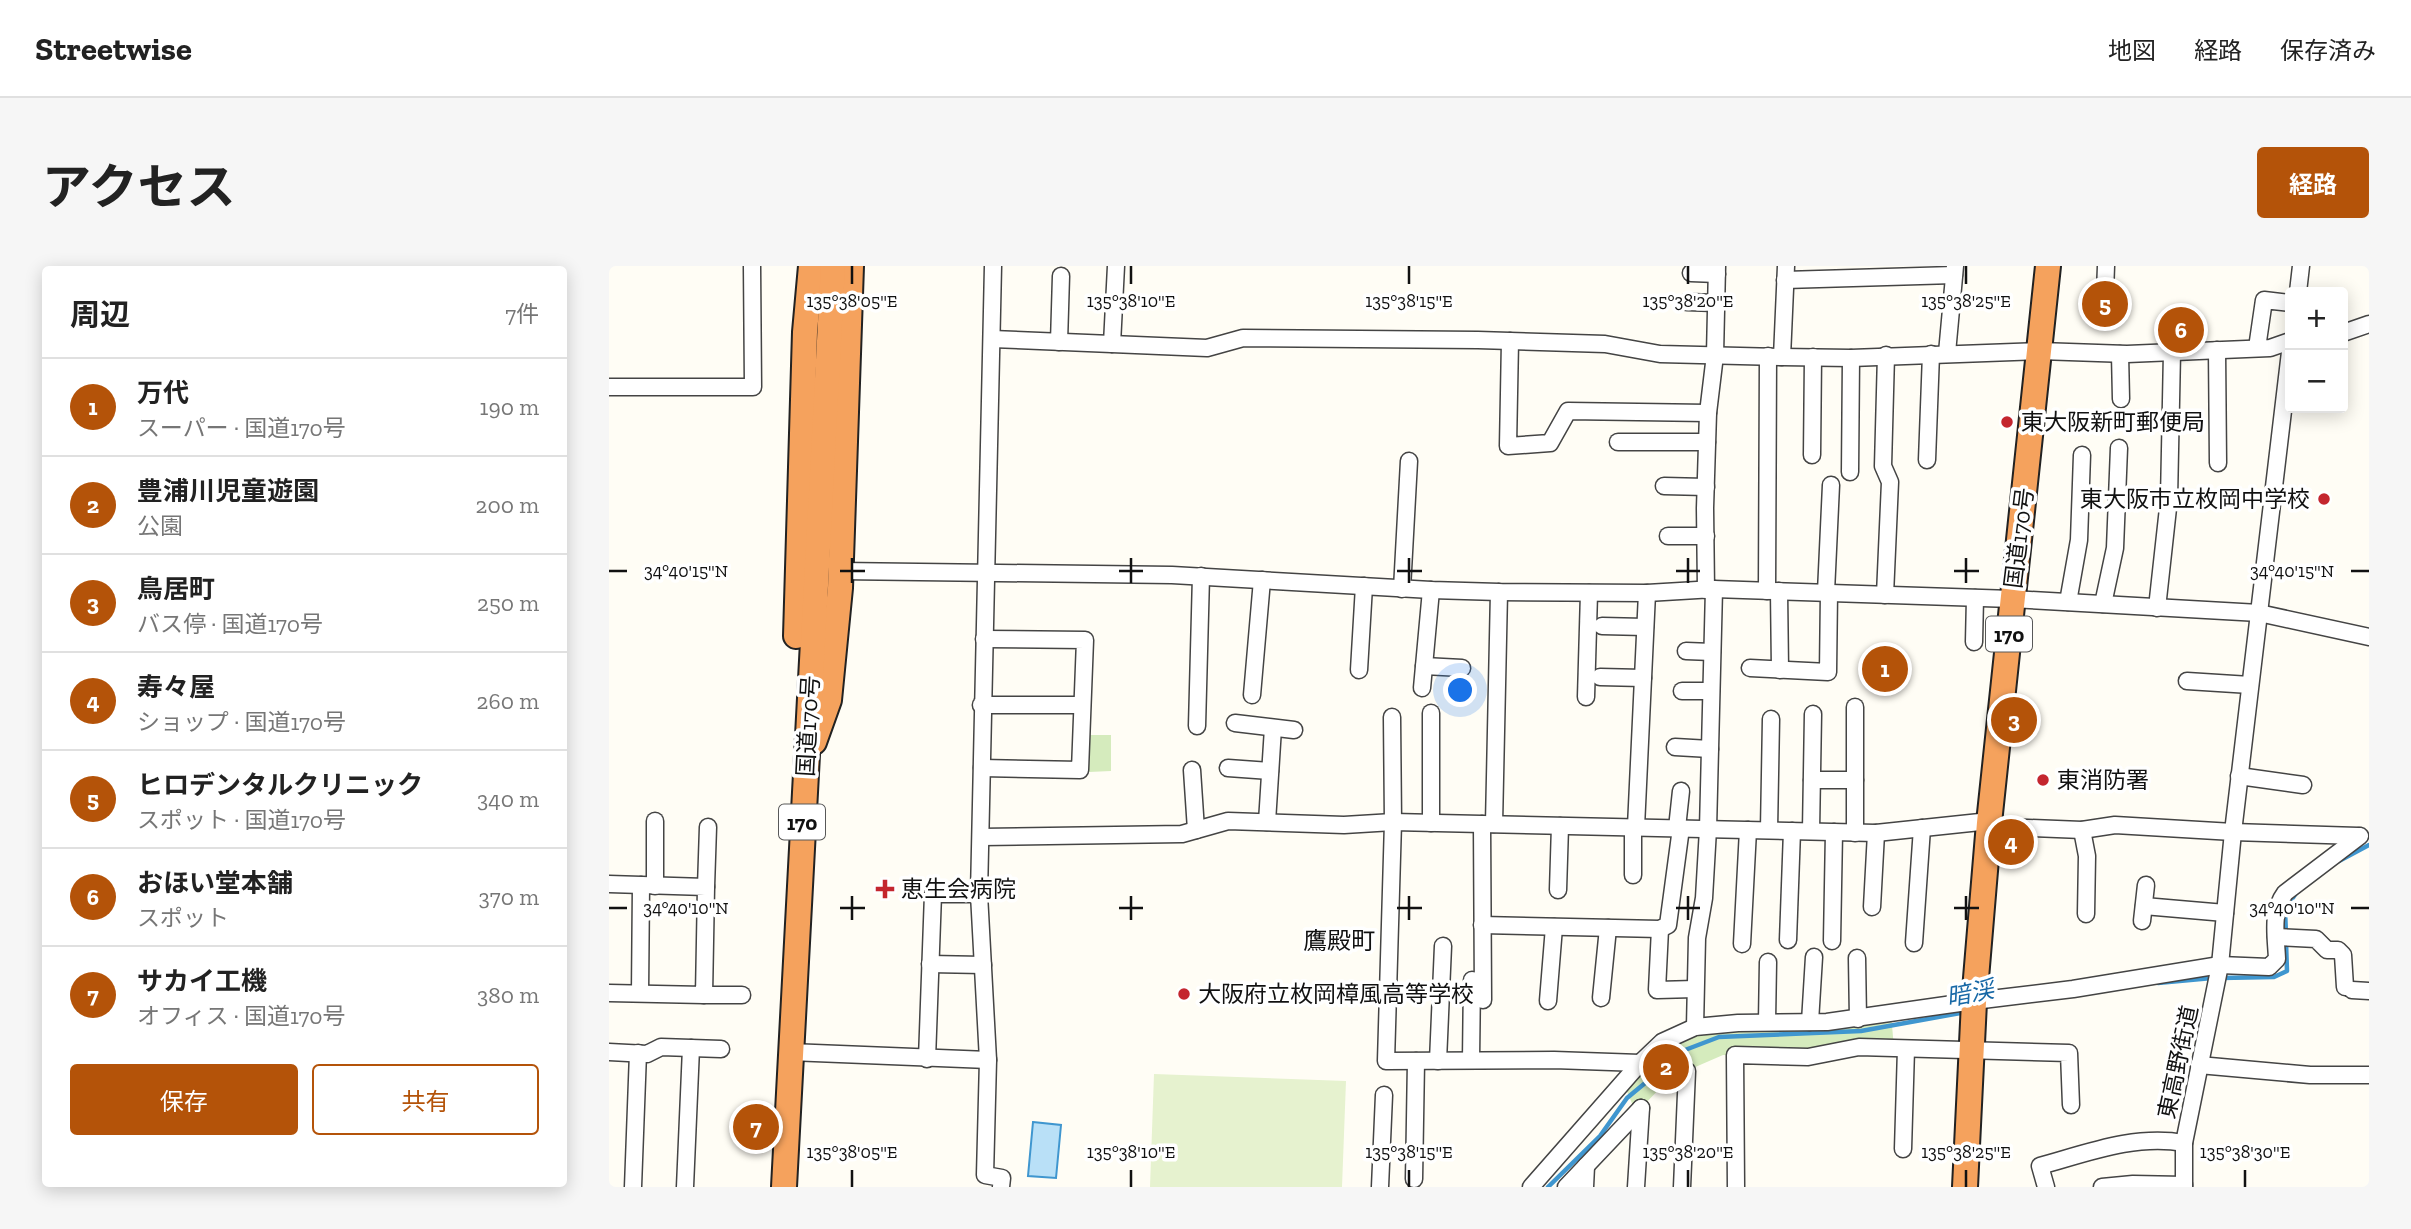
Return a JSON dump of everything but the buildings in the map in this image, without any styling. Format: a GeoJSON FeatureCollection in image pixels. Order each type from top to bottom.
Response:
{"type":"FeatureCollection","features":[{"type":"Feature","properties":{"kind":"highway","name":"170"},"geometry":{"type":"LineString","coordinates":[[805,765],[794,701],[805,346],[811,266]]}},
{"type":"Feature","properties":{"kind":"highway","name":"国道170号"},"geometry":{"type":"LineString","coordinates":[[784,1187],[833,266]]}},
{"type":"Feature","properties":{"kind":"highway","name":"170"},"geometry":{"type":"LineString","coordinates":[[805,765],[829,700],[840,571],[851,266]]}},
{"type":"Feature","properties":{"kind":"highway","name":"国道170号"},"geometry":{"type":"LineString","coordinates":[[1965,1187],[1973,1008],[1989,823],[2048,266]]}},
{"type":"Feature","properties":{"kind":"street"},"geometry":{"type":"LineString","coordinates":[[609,387],[753,387],[752,266]]}},
{"type":"Feature","properties":{"kind":"street"},"geometry":{"type":"LineString","coordinates":[[993,266],[981,705],[979,894],[988,1060],[985,1175],[1002,1178],[1001,1187]]}},
{"type":"Feature","properties":{"kind":"street"},"geometry":{"type":"LineString","coordinates":[[1112,344],[1115,266]]}},
{"type":"Feature","properties":{"kind":"street"},"geometry":{"type":"LineString","coordinates":[[2105,292],[2106,266]]}},
{"type":"Feature","properties":{"kind":"street"},"geometry":{"type":"LineString","coordinates":[[2299,287],[2301,266]]}},
{"type":"Feature","properties":{"kind":"street"},"geometry":{"type":"LineString","coordinates":[[1691,273],[1717,270],[1715,355],[1706,487],[1713,652],[1708,828],[1704,898],[1697,939],[1695,1027]]}},
{"type":"Feature","properties":{"kind":"street"},"geometry":{"type":"LineString","coordinates":[[1780,670],[1773,591],[1775,357],[1786,273],[1954,270],[1939,353],[1927,460]]}},
{"type":"Feature","properties":{"kind":"street"},"geometry":{"type":"LineString","coordinates":[[1059,342],[1061,276]]}},
{"type":"Feature","properties":{"kind":"street"},"geometry":{"type":"LineString","coordinates":[[2257,348],[2264,300],[2285,302]]}},
{"type":"Feature","properties":{"kind":"street"},"geometry":{"type":"LineString","coordinates":[[1687,302],[1716,303]]}},
{"type":"Feature","properties":{"kind":"street"},"geometry":{"type":"LineString","coordinates":[[2348,331],[2369,324]]}},
{"type":"Feature","properties":{"kind":"street"},"geometry":{"type":"LineString","coordinates":[[992,339],[1207,348],[1243,338],[1510,341],[1605,344],[1660,354],[1851,358],[2040,351],[2120,354],[2270,348],[2285,343]]}},
{"type":"Feature","properties":{"kind":"street"},"geometry":{"type":"LineString","coordinates":[[1510,341],[1508,446],[1550,443],[1568,411],[1709,413]]}},
{"type":"Feature","properties":{"kind":"street"},"geometry":{"type":"LineString","coordinates":[[2217,350],[2218,463]]}},
{"type":"Feature","properties":{"kind":"street"},"geometry":{"type":"LineString","coordinates":[[2157,608],[2169,499],[2172,352]]}},
{"type":"Feature","properties":{"kind":"street"},"geometry":{"type":"LineString","coordinates":[[2120,354],[2121,399]]}},
{"type":"Feature","properties":{"kind":"street"},"geometry":{"type":"LineString","coordinates":[[1885,595],[1889,482],[1883,466],[1886,355]]}},
{"type":"Feature","properties":{"kind":"street"},"geometry":{"type":"LineString","coordinates":[[1812,455],[1813,357]]}},
{"type":"Feature","properties":{"kind":"street"},"geometry":{"type":"LineString","coordinates":[[1850,472],[1851,358]]}},
{"type":"Feature","properties":{"kind":"street","name":"東高野街道"},"geometry":{"type":"LineString","coordinates":[[2184,1186],[2184,1143],[2220,967],[2232,832],[2285,394]]}},
{"type":"Feature","properties":{"kind":"street"},"geometry":{"type":"LineString","coordinates":[[1618,442],[1707,442]]}},
{"type":"Feature","properties":{"kind":"street"},"geometry":{"type":"LineString","coordinates":[[2103,604],[2115,548],[2119,447]]}},
{"type":"Feature","properties":{"kind":"street"},"geometry":{"type":"LineString","coordinates":[[2068,602],[2079,540],[2082,455]]}},
{"type":"Feature","properties":{"kind":"street"},"geometry":{"type":"LineString","coordinates":[[1402,589],[1409,461]]}},
{"type":"Feature","properties":{"kind":"street"},"geometry":{"type":"LineString","coordinates":[[1750,668],[1828,672],[1827,592],[1831,485]]}},
{"type":"Feature","properties":{"kind":"street"},"geometry":{"type":"LineString","coordinates":[[1664,486],[1706,487]]}},
{"type":"Feature","properties":{"kind":"street"},"geometry":{"type":"LineString","coordinates":[[1668,536],[1706,536]]}},
{"type":"Feature","properties":{"kind":"street"},"geometry":{"type":"LineString","coordinates":[[840,571],[1201,576],[1402,589],[1499,592],[1647,593],[1710,590],[2012,599],[2259,613],[2369,637]]}},
{"type":"Feature","properties":{"kind":"street"},"geometry":{"type":"LineString","coordinates":[[1197,726],[1201,576]]}},
{"type":"Feature","properties":{"kind":"street"},"geometry":{"type":"LineString","coordinates":[[1252,695],[1262,580]]}},
{"type":"Feature","properties":{"kind":"street"},"geometry":{"type":"LineString","coordinates":[[1359,670],[1364,586]]}},
{"type":"Feature","properties":{"kind":"street"},"geometry":{"type":"LineString","coordinates":[[1422,688],[1431,590]]}},
{"type":"Feature","properties":{"kind":"street"},"geometry":{"type":"LineString","coordinates":[[1483,1000],[1482,925],[1499,592]]}},
{"type":"Feature","properties":{"kind":"street"},"geometry":{"type":"LineString","coordinates":[[1585,698],[1589,593]]}},
{"type":"Feature","properties":{"kind":"street"},"geometry":{"type":"LineString","coordinates":[[1633,875],[1647,593]]}},
{"type":"Feature","properties":{"kind":"street"},"geometry":{"type":"LineString","coordinates":[[1974,642],[1975,598]]}},
{"type":"Feature","properties":{"kind":"street"},"geometry":{"type":"LineString","coordinates":[[1602,626],[1645,627]]}},
{"type":"Feature","properties":{"kind":"street"},"geometry":{"type":"LineString","coordinates":[[982,768],[1080,769],[1085,640],[984,639]]}},
{"type":"Feature","properties":{"kind":"street"},"geometry":{"type":"LineString","coordinates":[[1686,651],[1713,652]]}},
{"type":"Feature","properties":{"kind":"street"},"geometry":{"type":"LineString","coordinates":[[1424,666],[1462,668]]}},
{"type":"Feature","properties":{"kind":"street"},"geometry":{"type":"LineString","coordinates":[[1600,677],[1643,678]]}},
{"type":"Feature","properties":{"kind":"street"},"geometry":{"type":"LineString","coordinates":[[2187,681],[2250,685]]}},
{"type":"Feature","properties":{"kind":"street"},"geometry":{"type":"LineString","coordinates":[[1682,691],[1711,691]]}},
{"type":"Feature","properties":{"kind":"street"},"geometry":{"type":"LineString","coordinates":[[981,705],[1082,705]]}},
{"type":"Feature","properties":{"kind":"street"},"geometry":{"type":"LineString","coordinates":[[1855,707],[1855,833]]}},
{"type":"Feature","properties":{"kind":"street"},"geometry":{"type":"LineString","coordinates":[[1431,713],[1431,823]]}},
{"type":"Feature","properties":{"kind":"street"},"geometry":{"type":"LineString","coordinates":[[1811,831],[1813,714]]}},
{"type":"Feature","properties":{"kind":"street"},"geometry":{"type":"LineString","coordinates":[[1769,830],[1771,719]]}},
{"type":"Feature","properties":{"kind":"street"},"geometry":{"type":"LineString","coordinates":[[1234,723],[1294,730]]}},
{"type":"Feature","properties":{"kind":"street"},"geometry":{"type":"LineString","coordinates":[[1375,730],[1392,723],[1393,822],[1386,1062],[1554,1060],[1640,1063]]}},
{"type":"Feature","properties":{"kind":"street"},"geometry":{"type":"LineString","coordinates":[[1267,822],[1273,728]]}},
{"type":"Feature","properties":{"kind":"street"},"geometry":{"type":"LineString","coordinates":[[1675,747],[1710,749]]}},
{"type":"Feature","properties":{"kind":"street"},"geometry":{"type":"LineString","coordinates":[[1228,768],[1270,771]]}},
{"type":"Feature","properties":{"kind":"street"},"geometry":{"type":"LineString","coordinates":[[1192,770],[1196,830]]}},
{"type":"Feature","properties":{"kind":"street"},"geometry":{"type":"LineString","coordinates":[[2239,776],[2302,785]]}},
{"type":"Feature","properties":{"kind":"street"},"geometry":{"type":"LineString","coordinates":[[1812,780],[1855,780]]}},
{"type":"Feature","properties":{"kind":"street"},"geometry":{"type":"LineString","coordinates":[[1482,925],[1660,929],[1668,925],[1681,791]]}},
{"type":"Feature","properties":{"kind":"street"},"geometry":{"type":"LineString","coordinates":[[640,993],[655,821]]}},
{"type":"Feature","properties":{"kind":"street"},"geometry":{"type":"LineString","coordinates":[[981,836],[1182,834],[1228,821],[1344,825],[1393,822],[1708,828],[1855,833],[1989,823],[2003,827],[2082,830],[2115,825],[2232,832],[2364,834]]}},
{"type":"Feature","properties":{"kind":"street"},"geometry":{"type":"LineString","coordinates":[[1558,890],[1560,826]]}},
{"type":"Feature","properties":{"kind":"street"},"geometry":{"type":"LineString","coordinates":[[704,995],[708,827]]}},
{"type":"Feature","properties":{"kind":"street"},"geometry":{"type":"LineString","coordinates":[[1914,943],[1922,828]]}},
{"type":"Feature","properties":{"kind":"street"},"geometry":{"type":"LineString","coordinates":[[1742,944],[1748,830]]}},
{"type":"Feature","properties":{"kind":"street"},"geometry":{"type":"LineString","coordinates":[[2082,830],[2087,856],[2086,914]]}},
{"type":"Feature","properties":{"kind":"street"},"geometry":{"type":"LineString","coordinates":[[1788,940],[1793,831]]}},
{"type":"Feature","properties":{"kind":"street"},"geometry":{"type":"LineString","coordinates":[[1832,941],[1834,832]]}},
{"type":"Feature","properties":{"kind":"street"},"geometry":{"type":"LineString","coordinates":[[1873,907],[1876,833]]}},
{"type":"Feature","properties":{"kind":"street"},"geometry":{"type":"LineString","coordinates":[[1531,1187],[1640,1063],[1662,1042],[1695,1027],[1858,1019],[1973,1008],[2073,989],[2220,967],[2269,967],[2277,959],[2284,936],[2275,913],[2278,902],[2285,893],[2364,834]]}},
{"type":"Feature","properties":{"kind":"street"},"geometry":{"type":"LineString","coordinates":[[609,884],[706,887]]}},
{"type":"Feature","properties":{"kind":"street"},"geometry":{"type":"LineString","coordinates":[[2146,885],[2143,913],[2225,913]]}},
{"type":"Feature","properties":{"kind":"street"},"geometry":{"type":"LineString","coordinates":[[927,1059],[933,894],[979,894]]}},
{"type":"Feature","properties":{"kind":"street"},"geometry":{"type":"LineString","coordinates":[[1471,1060],[1472,937],[1482,925]]}},
{"type":"Feature","properties":{"kind":"street"},"geometry":{"type":"LineString","coordinates":[[1549,1001],[1554,927]]}},
{"type":"Feature","properties":{"kind":"street"},"geometry":{"type":"LineString","coordinates":[[1601,998],[1608,928]]}},
{"type":"Feature","properties":{"kind":"street"},"geometry":{"type":"LineString","coordinates":[[1660,929],[1657,990],[1695,989]]}},
{"type":"Feature","properties":{"kind":"street"},"geometry":{"type":"LineString","coordinates":[[2284,936],[2316,939],[2327,950],[2338,950],[2343,955],[2349,988],[2369,991]]}},
{"type":"Feature","properties":{"kind":"street"},"geometry":{"type":"LineString","coordinates":[[1438,1061],[1443,946]]}},
{"type":"Feature","properties":{"kind":"street"},"geometry":{"type":"LineString","coordinates":[[1810,1022],[1814,957]]}},
{"type":"Feature","properties":{"kind":"street"},"geometry":{"type":"LineString","coordinates":[[1857,958],[1858,1019]]}},
{"type":"Feature","properties":{"kind":"street"},"geometry":{"type":"LineString","coordinates":[[1767,1022],[1768,962]]}},
{"type":"Feature","properties":{"kind":"street"},"geometry":{"type":"LineString","coordinates":[[930,964],[983,965]]}},
{"type":"Feature","properties":{"kind":"street"},"geometry":{"type":"LineString","coordinates":[[609,993],[742,995]]}},
{"type":"Feature","properties":{"kind":"street"},"geometry":{"type":"LineString","coordinates":[[609,1052],[646,1054],[661,1047],[721,1049]]}},
{"type":"Feature","properties":{"kind":"street"},"geometry":{"type":"LineString","coordinates":[[1736,1187],[1735,1055],[1808,1057],[1859,1047],[2069,1054],[2071,1105]]}},
{"type":"Feature","properties":{"kind":"street"},"geometry":{"type":"LineString","coordinates":[[685,1187],[691,1048]]}},
{"type":"Feature","properties":{"kind":"street"},"geometry":{"type":"LineString","coordinates":[[1903,1149],[1906,1049]]}},
{"type":"Feature","properties":{"kind":"street"},"geometry":{"type":"LineString","coordinates":[[790,1052],[988,1060]]}},
{"type":"Feature","properties":{"kind":"street"},"geometry":{"type":"LineString","coordinates":[[633,1187],[638,1054]]}},
{"type":"Feature","properties":{"kind":"street"},"geometry":{"type":"LineString","coordinates":[[1414,1179],[1416,1061]]}},
{"type":"Feature","properties":{"kind":"street"},"geometry":{"type":"LineString","coordinates":[[2199,1065],[2310,1075],[2369,1075]]}},
{"type":"Feature","properties":{"kind":"street"},"geometry":{"type":"LineString","coordinates":[[1682,1187],[1687,1071]]}},
{"type":"Feature","properties":{"kind":"street"},"geometry":{"type":"LineString","coordinates":[[1380,1187],[1384,1095]]}},
{"type":"Feature","properties":{"kind":"street"},"geometry":{"type":"LineString","coordinates":[[1566,1187],[1641,1108],[1636,1187]]}},
{"type":"Feature","properties":{"kind":"street"},"geometry":{"type":"LineString","coordinates":[[2046,1187],[2040,1166],[2118,1144],[2163,1139],[2184,1143]]}},
{"type":"Feature","properties":{"kind":"street"},"geometry":{"type":"LineString","coordinates":[[1585,1187],[1586,1166]]}},
{"type":"Feature","properties":{"kind":"street"},"geometry":{"type":"LineString","coordinates":[[2102,1187],[2133,1184],[2184,1186]]}},
{"type":"Feature","properties":{"kind":"green space"},"geometry":{"type":"Polygon","coordinates":[[[1089,735],[1111,735],[1111,771],[1089,772],[1089,735]]]}},
{"type":"Feature","properties":{"kind":"green space"},"geometry":{"type":"Polygon","coordinates":[[[1891,1014],[1894,1048],[1808,1057],[1723,1055],[1670,1078],[1636,1113],[1623,1082],[1640,1063],[1695,1027],[1891,1014]]]}},
{"type":"Feature","properties":{"kind":"green space"},"geometry":{"type":"Polygon","coordinates":[[[1154,1074],[1346,1081],[1342,1187],[1150,1187],[1154,1074]]]}},
{"type":"Feature","properties":{"kind":"water"},"geometry":{"type":"Polygon","coordinates":[[[1033,1122],[1061,1125],[1056,1178],[1028,1176],[1033,1122]]]}},
{"type":"Feature","properties":{"kind":"waterway","name":"暗渓"},"geometry":{"type":"LineString","coordinates":[[2339,861],[2369,845]]}},
{"type":"Feature","properties":{"kind":"waterway","name":"暗渓"},"geometry":{"type":"LineString","coordinates":[[2286,934],[2285,910],[2296,893]]}},
{"type":"Feature","properties":{"kind":"waterway","name":"暗渓"},"geometry":{"type":"LineString","coordinates":[[2221,978],[2274,977],[2287,971],[2286,942]]}},
{"type":"Feature","properties":{"kind":"waterway","name":"暗渓"},"geometry":{"type":"LineString","coordinates":[[2158,983],[2212,978]]}},
{"type":"Feature","properties":{"kind":"waterway","name":"暗渓"},"geometry":{"type":"LineString","coordinates":[[1548,1187],[1600,1136],[1627,1098],[1685,1050],[1719,1037],[1861,1031],[1966,1012]]}},
{"type":"Feature","properties":{"kind":"place","name":"ヒロデンタルクリニック"},"geometry":{"type":"Point","coordinates":[2105,304]}},
{"type":"Feature","properties":{"kind":"place","name":"おほい堂本舗"},"geometry":{"type":"Point","coordinates":[2181,330]}},
{"type":"Feature","properties":{"kind":"place","name":"東大阪新町郵便局"},"geometry":{"type":"Point","coordinates":[2007,422]}},
{"type":"Feature","properties":{"kind":"place","name":"東大阪市立枚岡中学校"},"geometry":{"type":"Point","coordinates":[2324,499]}},
{"type":"Feature","properties":{"kind":"place","name":"万代"},"geometry":{"type":"Point","coordinates":[1885,669]}},
{"type":"Feature","properties":{"kind":"place","name":"鳥居町"},"geometry":{"type":"Point","coordinates":[2014,720]}},
{"type":"Feature","properties":{"kind":"place","name":"東消防署"},"geometry":{"type":"Point","coordinates":[2043,780]}},
{"type":"Feature","properties":{"kind":"place","name":"寿々屋"},"geometry":{"type":"Point","coordinates":[2011,842]}},
{"type":"Feature","properties":{"kind":"place","name":"恵生会病院"},"geometry":{"type":"Point","coordinates":[885,889]}},
{"type":"Feature","properties":{"kind":"place","name":"大阪府立枚岡樟風高等学校"},"geometry":{"type":"Point","coordinates":[1184,994]}},
{"type":"Feature","properties":{"kind":"place","name":"豊浦川児童遊園"},"geometry":{"type":"Point","coordinates":[1666,1067]}},
{"type":"Feature","properties":{"kind":"place","name":"サカイ工機"},"geometry":{"type":"Point","coordinates":[756,1127]}},
{"type":"Feature","properties":{"kind":"district","name":"鷹殿町"},"geometry":{"type":"Point","coordinates":[1339,940]}}]}
